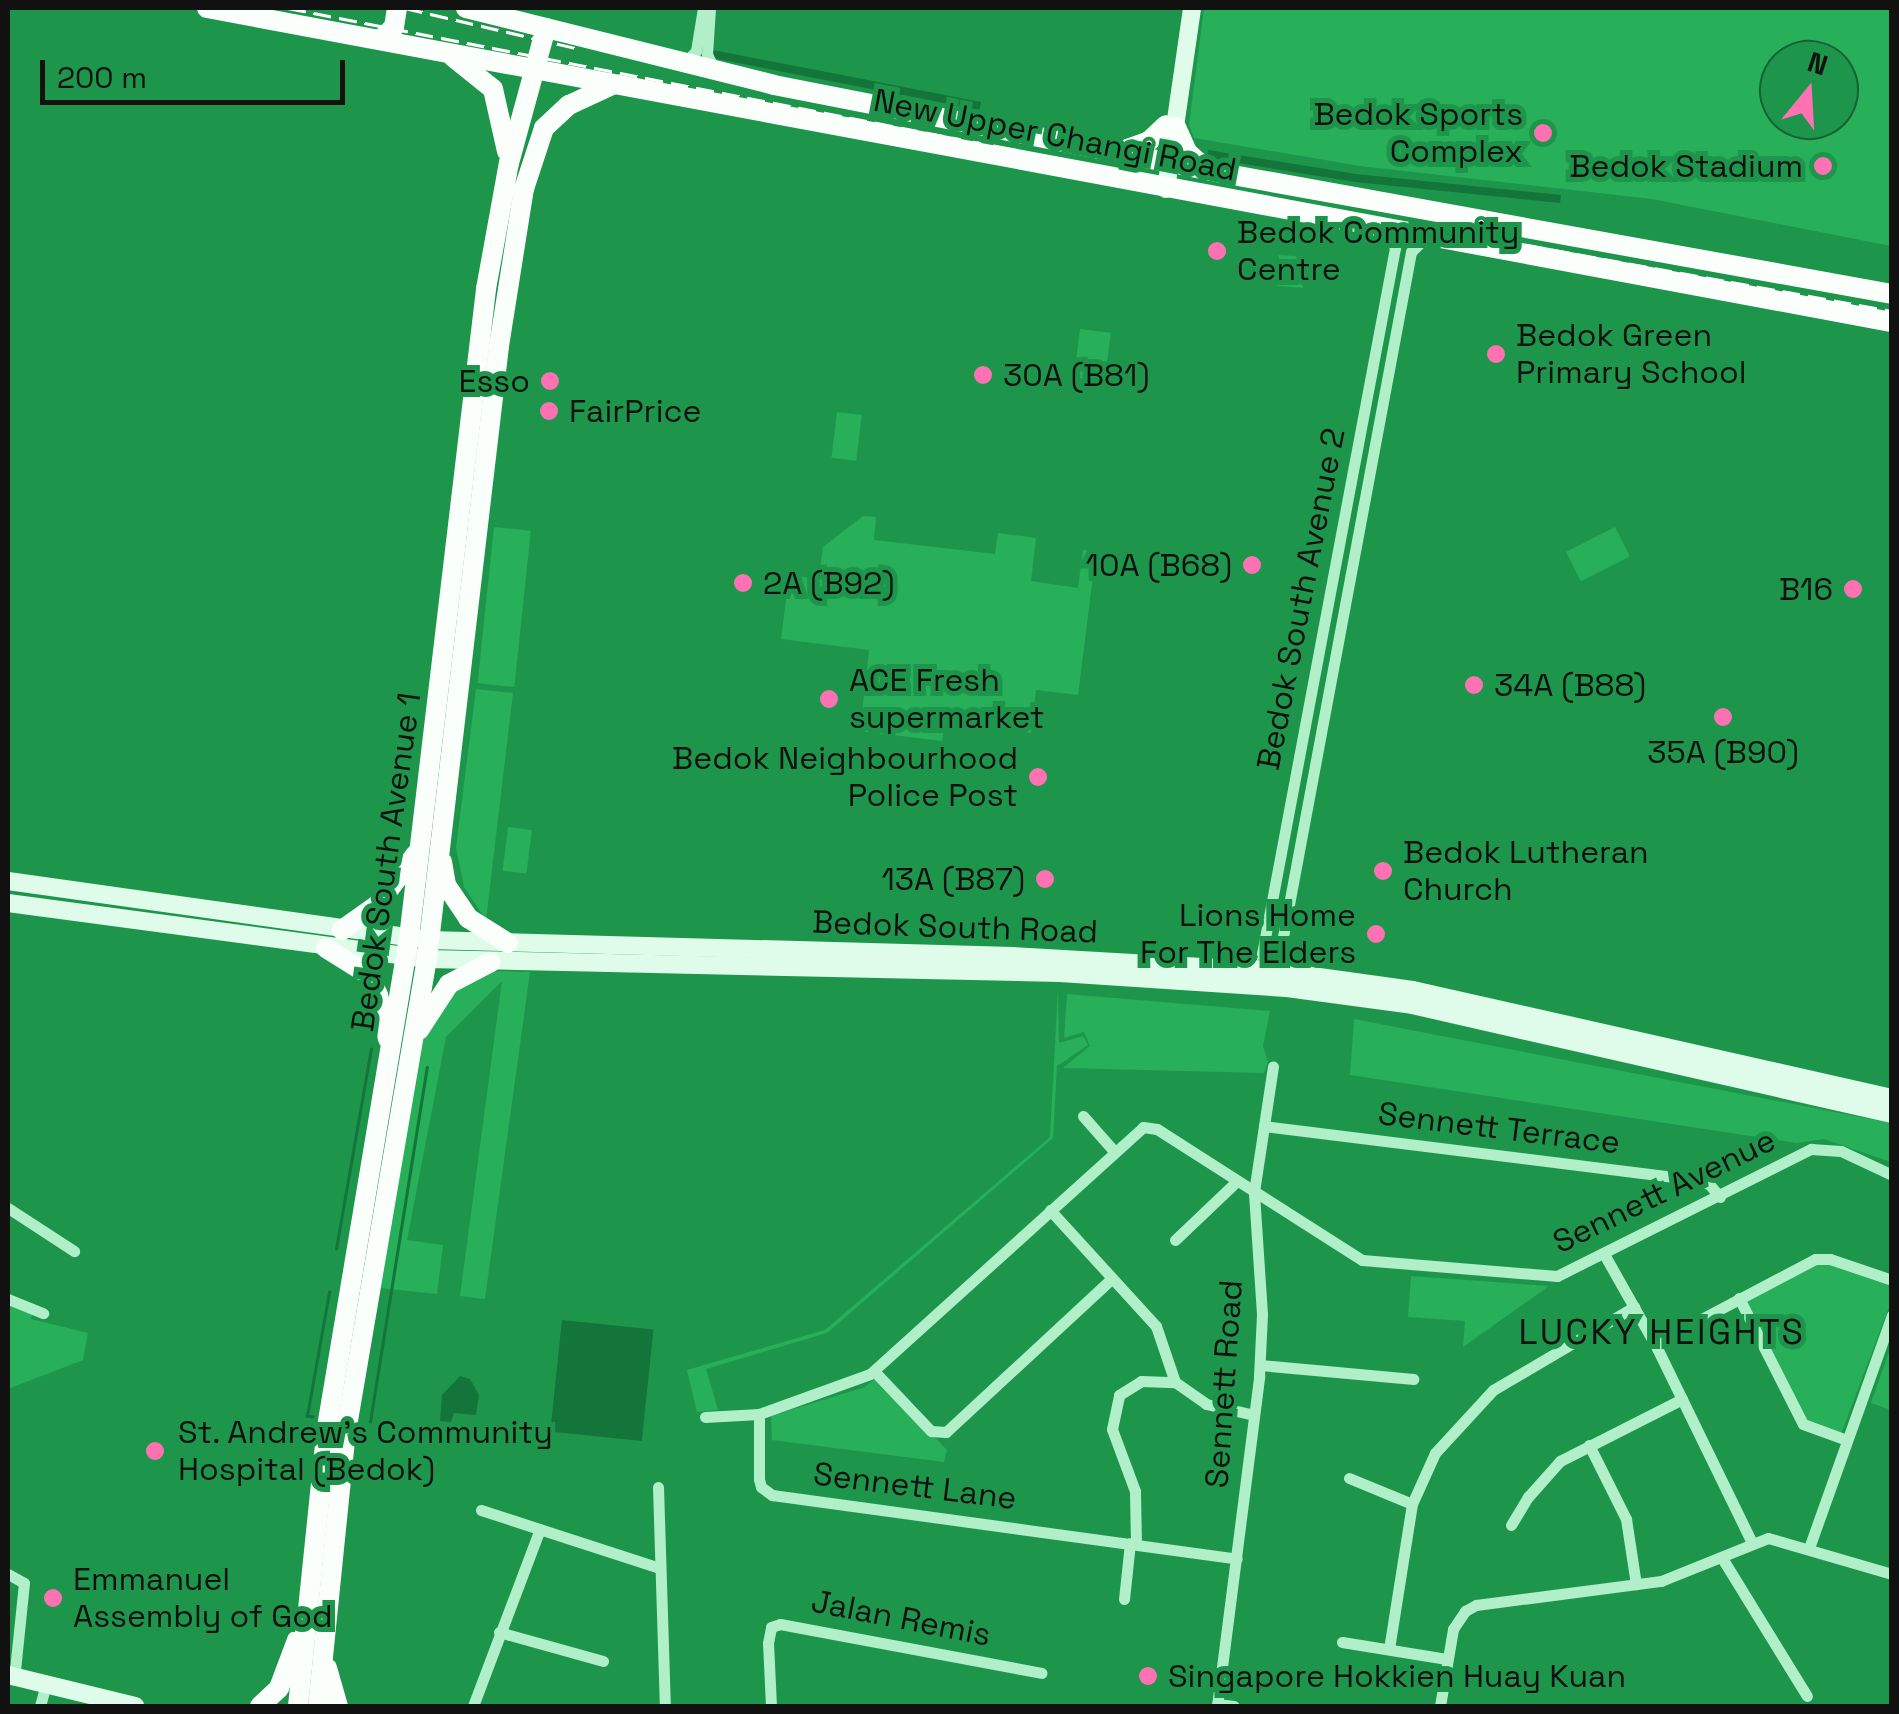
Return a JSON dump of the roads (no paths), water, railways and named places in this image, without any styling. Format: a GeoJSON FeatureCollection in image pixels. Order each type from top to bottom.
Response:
{"type":"FeatureCollection","features":[{"type":"Feature","properties":{"kind":"main road","name":"New Upper Changi Road"},"geometry":{"type":"LineString","coordinates":[[207,8],[1892,322]]}},
{"type":"Feature","properties":{"kind":"main road"},"geometry":{"type":"LineString","coordinates":[[381,39],[394,28],[397,8]]}},
{"type":"Feature","properties":{"kind":"main road","name":"New Upper Changi Road"},"geometry":{"type":"LineString","coordinates":[[466,8],[719,74],[1208,170],[1892,294]]}},
{"type":"Feature","properties":{"kind":"main road"},"geometry":{"type":"LineString","coordinates":[[1182,8],[1171,126],[1187,152],[1208,170]]}},
{"type":"Feature","properties":{"kind":"main road"},"geometry":{"type":"LineString","coordinates":[[1161,188],[1192,8]]}},
{"type":"Feature","properties":{"kind":"main road","name":"Bedok South Avenue 1"},"geometry":{"type":"LineString","coordinates":[[318,1706],[348,1414],[413,1040],[418,949],[478,343],[509,163],[546,28]]}},
{"type":"Feature","properties":{"kind":"main road"},"geometry":{"type":"LineString","coordinates":[[438,49],[464,62],[493,88],[509,163]]}},
{"type":"Feature","properties":{"kind":"main road","name":"Bedok South Avenue 1"},"geometry":{"type":"LineString","coordinates":[[429,847],[524,189],[544,128],[569,105],[614,85]]}},
{"type":"Feature","properties":{"kind":"main road"},"geometry":{"type":"LineString","coordinates":[[1120,152],[1150,142],[1171,126]]}},
{"type":"Feature","properties":{"kind":"main road"},"geometry":{"type":"LineString","coordinates":[[342,930],[394,887],[429,847],[455,901],[468,918],[508,943]]}},
{"type":"Feature","properties":{"kind":"main road","name":"Bedok South Road"},"geometry":{"type":"LineString","coordinates":[[8,882],[342,930],[491,962],[1101,968]]}},
{"type":"Feature","properties":{"kind":"main road","name":"Bedok South Road"},"geometry":{"type":"LineString","coordinates":[[8,902],[326,948],[418,949],[508,943],[1101,968],[1266,978],[1441,996],[1892,1098]]}},
{"type":"Feature","properties":{"kind":"main road"},"geometry":{"type":"LineString","coordinates":[[326,948],[369,976],[378,994],[390,1050]]}},
{"type":"Feature","properties":{"kind":"main road","name":"Bedok South Avenue 1"},"geometry":{"type":"LineString","coordinates":[[298,1706],[327,1427],[390,1050],[418,949]]}},
{"type":"Feature","properties":{"kind":"main road"},"geometry":{"type":"LineString","coordinates":[[413,1040],[448,984],[491,962]]}},
{"type":"Feature","properties":{"kind":"main road","name":"Bedok South Road"},"geometry":{"type":"LineString","coordinates":[[1266,978],[1412,1005],[1892,1114]]}},
{"type":"Feature","properties":{"kind":"main road"},"geometry":{"type":"LineString","coordinates":[[260,1706],[279,1688],[287,1670],[312,1579]]}},
{"type":"Feature","properties":{"kind":"main road"},"geometry":{"type":"LineString","coordinates":[[324,1656],[338,1706]]}},
{"type":"Feature","properties":{"kind":"main road"},"geometry":{"type":"LineString","coordinates":[[11,1679],[44,1694],[104,1706]]}},
{"type":"Feature","properties":{"kind":"main road"},"geometry":{"type":"LineString","coordinates":[[44,1694],[130,1706]]}},
{"type":"Feature","properties":{"kind":"street"},"geometry":{"type":"LineString","coordinates":[[683,64],[697,49],[706,8]]}},
{"type":"Feature","properties":{"kind":"street"},"geometry":{"type":"LineString","coordinates":[[706,8],[707,56],[719,74]]}},
{"type":"Feature","properties":{"kind":"street","name":"Bedok South Avenue 2"},"geometry":{"type":"LineString","coordinates":[[1266,978],[1396,248],[1383,226]]}},
{"type":"Feature","properties":{"kind":"street","name":"Bedok South Avenue 2"},"geometry":{"type":"LineString","coordinates":[[1266,978],[1412,252],[1416,243],[1430,236]]}},
{"type":"Feature","properties":{"kind":"street","name":"Sennett Road"},"geometry":{"type":"LineString","coordinates":[[1217,1705],[1260,1365],[1262,1314],[1254,1192],[1272,1066]]}},
{"type":"Feature","properties":{"kind":"street"},"geometry":{"type":"LineString","coordinates":[[1083,1116],[1114,1150]]}},
{"type":"Feature","properties":{"kind":"street","name":"Sennett Terrace"},"geometry":{"type":"LineString","coordinates":[[1264,1126],[1699,1180],[1720,1197]]}},
{"type":"Feature","properties":{"kind":"street","name":"Sennett Avenue"},"geometry":{"type":"LineString","coordinates":[[705,1417],[759,1414],[874,1371],[1114,1150],[1138,1130],[1150,1127],[1362,1260],[1556,1276],[1822,1148],[1840,1151],[1892,1175]]}},
{"type":"Feature","properties":{"kind":"street"},"geometry":{"type":"LineString","coordinates":[[1176,1240],[1237,1181]]}},
{"type":"Feature","properties":{"kind":"street"},"geometry":{"type":"LineString","coordinates":[[8,1208],[74,1252]]}},
{"type":"Feature","properties":{"kind":"street"},"geometry":{"type":"LineString","coordinates":[[1050,1210],[1156,1326],[1174,1382]]}},
{"type":"Feature","properties":{"kind":"street"},"geometry":{"type":"LineString","coordinates":[[1604,1254],[1654,1344],[1752,1543]]}},
{"type":"Feature","properties":{"kind":"street"},"geometry":{"type":"LineString","coordinates":[[1654,1344],[1819,1258],[1892,1280]]}},
{"type":"Feature","properties":{"kind":"street"},"geometry":{"type":"LineString","coordinates":[[874,1371],[931,1431],[946,1432],[1111,1278]]}},
{"type":"Feature","properties":{"kind":"street"},"geometry":{"type":"LineString","coordinates":[[1739,1298],[1803,1424],[1846,1440]]}},
{"type":"Feature","properties":{"kind":"street"},"geometry":{"type":"LineString","coordinates":[[8,1299],[43,1313]]}},
{"type":"Feature","properties":{"kind":"street"},"geometry":{"type":"LineString","coordinates":[[1389,1650],[1412,1504],[1436,1453],[1493,1390],[1535,1361],[1634,1307]]}},
{"type":"Feature","properties":{"kind":"street"},"geometry":{"type":"LineString","coordinates":[[1809,1548],[1892,1315]]}},
{"type":"Feature","properties":{"kind":"street"},"geometry":{"type":"LineString","coordinates":[[1260,1365],[1413,1379]]}},
{"type":"Feature","properties":{"kind":"street"},"geometry":{"type":"LineString","coordinates":[[1124,1600],[1133,1543],[1135,1490],[1112,1429],[1112,1410],[1119,1396],[1141,1381],[1174,1382],[1206,1404],[1254,1415]]}},
{"type":"Feature","properties":{"kind":"street"},"geometry":{"type":"LineString","coordinates":[[1511,1525],[1540,1481],[1560,1461],[1682,1399]]}},
{"type":"Feature","properties":{"kind":"street","name":"Sennett Lane"},"geometry":{"type":"LineString","coordinates":[[759,1414],[760,1478],[762,1487],[772,1495],[1237,1559]]}},
{"type":"Feature","properties":{"kind":"street"},"geometry":{"type":"LineString","coordinates":[[1590,1445],[1626,1519],[1636,1584]]}},
{"type":"Feature","properties":{"kind":"street"},"geometry":{"type":"LineString","coordinates":[[1349,1478],[1412,1504]]}},
{"type":"Feature","properties":{"kind":"street"},"geometry":{"type":"LineString","coordinates":[[658,1487],[665,1706]]}},
{"type":"Feature","properties":{"kind":"street"},"geometry":{"type":"LineString","coordinates":[[480,1510],[659,1568]]}},
{"type":"Feature","properties":{"kind":"street"},"geometry":{"type":"LineString","coordinates":[[473,1706],[540,1528]]}},
{"type":"Feature","properties":{"kind":"street"},"geometry":{"type":"LineString","coordinates":[[1440,1706],[1458,1619],[1476,1605],[1678,1577],[1752,1543],[1778,1538],[1892,1574]]}},
{"type":"Feature","properties":{"kind":"street"},"geometry":{"type":"LineString","coordinates":[[1722,1558],[1807,1696]]}},
{"type":"Feature","properties":{"kind":"street"},"geometry":{"type":"LineString","coordinates":[[8,1574],[24,1583],[11,1679]]}},
{"type":"Feature","properties":{"kind":"street","name":"Jalan Remis"},"geometry":{"type":"LineString","coordinates":[[771,1706],[768,1643],[771,1627],[780,1624],[1041,1673]]}},
{"type":"Feature","properties":{"kind":"street"},"geometry":{"type":"LineString","coordinates":[[499,1632],[603,1662]]}},
{"type":"Feature","properties":{"kind":"street"},"geometry":{"type":"LineString","coordinates":[[1342,1642],[1447,1660]]}},
{"type":"Feature","properties":{"kind":"street"},"geometry":{"type":"LineString","coordinates":[[1217,1705],[1234,1706]]}},
{"type":"Feature","properties":{"kind":"waterway"},"geometry":{"type":"LineString","coordinates":[[336,1249],[371,1049]]}},
{"type":"Feature","properties":{"kind":"waterway"},"geometry":{"type":"LineString","coordinates":[[370,1422],[427,1068]]}},
{"type":"Feature","properties":{"kind":"waterway"},"geometry":{"type":"LineString","coordinates":[[313,1417],[307,1416],[329,1292]]}},
{"type":"Feature","properties":{"kind":"railway"},"geometry":{"type":"LineString","coordinates":[[288,8],[1194,185],[1892,311]]}},
{"type":"Feature","properties":{"kind":"railway"},"geometry":{"type":"LineString","coordinates":[[405,8],[580,49]]}},
{"type":"Feature","properties":{"kind":"place","name":"Bedok Sports Complex"},"geometry":{"type":"Point","coordinates":[1543,133]}},
{"type":"Feature","properties":{"kind":"place","name":"Bedok Stadium"},"geometry":{"type":"Point","coordinates":[1823,166]}},
{"type":"Feature","properties":{"kind":"place","name":"Bedok Community Centre"},"geometry":{"type":"Point","coordinates":[1217,251]}},
{"type":"Feature","properties":{"kind":"place","name":"Bedok Green Primary School"},"geometry":{"type":"Point","coordinates":[1496,354]}},
{"type":"Feature","properties":{"kind":"place","name":"30A (B81)"},"geometry":{"type":"Point","coordinates":[983,375]}},
{"type":"Feature","properties":{"kind":"place","name":"Esso"},"geometry":{"type":"Point","coordinates":[550,381]}},
{"type":"Feature","properties":{"kind":"place","name":"FairPrice"},"geometry":{"type":"Point","coordinates":[549,411]}},
{"type":"Feature","properties":{"kind":"place","name":"10A (B68)"},"geometry":{"type":"Point","coordinates":[1252,565]}},
{"type":"Feature","properties":{"kind":"place","name":"2A (B92)"},"geometry":{"type":"Point","coordinates":[743,583]}},
{"type":"Feature","properties":{"kind":"place","name":"B16"},"geometry":{"type":"Point","coordinates":[1853,589]}},
{"type":"Feature","properties":{"kind":"place","name":"34A (B88)"},"geometry":{"type":"Point","coordinates":[1474,685]}},
{"type":"Feature","properties":{"kind":"place","name":"ACE Fresh supermarket"},"geometry":{"type":"Point","coordinates":[829,699]}},
{"type":"Feature","properties":{"kind":"place","name":"35A (B90)"},"geometry":{"type":"Point","coordinates":[1723,717]}},
{"type":"Feature","properties":{"kind":"place","name":"Bedok Neighbourhood Police Post"},"geometry":{"type":"Point","coordinates":[1038,777]}},
{"type":"Feature","properties":{"kind":"place","name":"Bedok Lutheran Church"},"geometry":{"type":"Point","coordinates":[1383,871]}},
{"type":"Feature","properties":{"kind":"place","name":"13A (B87)"},"geometry":{"type":"Point","coordinates":[1045,879]}},
{"type":"Feature","properties":{"kind":"place","name":"Lions Home For The Elders"},"geometry":{"type":"Point","coordinates":[1376,934]}},
{"type":"Feature","properties":{"kind":"place","name":"St. Andrew's Community Hospital (Bedok)"},"geometry":{"type":"Point","coordinates":[155,1451]}},
{"type":"Feature","properties":{"kind":"place","name":"Emmanuel Assembly of God"},"geometry":{"type":"Point","coordinates":[53,1598]}},
{"type":"Feature","properties":{"kind":"place","name":"Singapore Hokkien Huay Kuan"},"geometry":{"type":"Point","coordinates":[1148,1676]}},
{"type":"Feature","properties":{"kind":"district","name":"LUCKY HEIGHTS"},"geometry":{"type":"Point","coordinates":[1662,1332]}}]}
